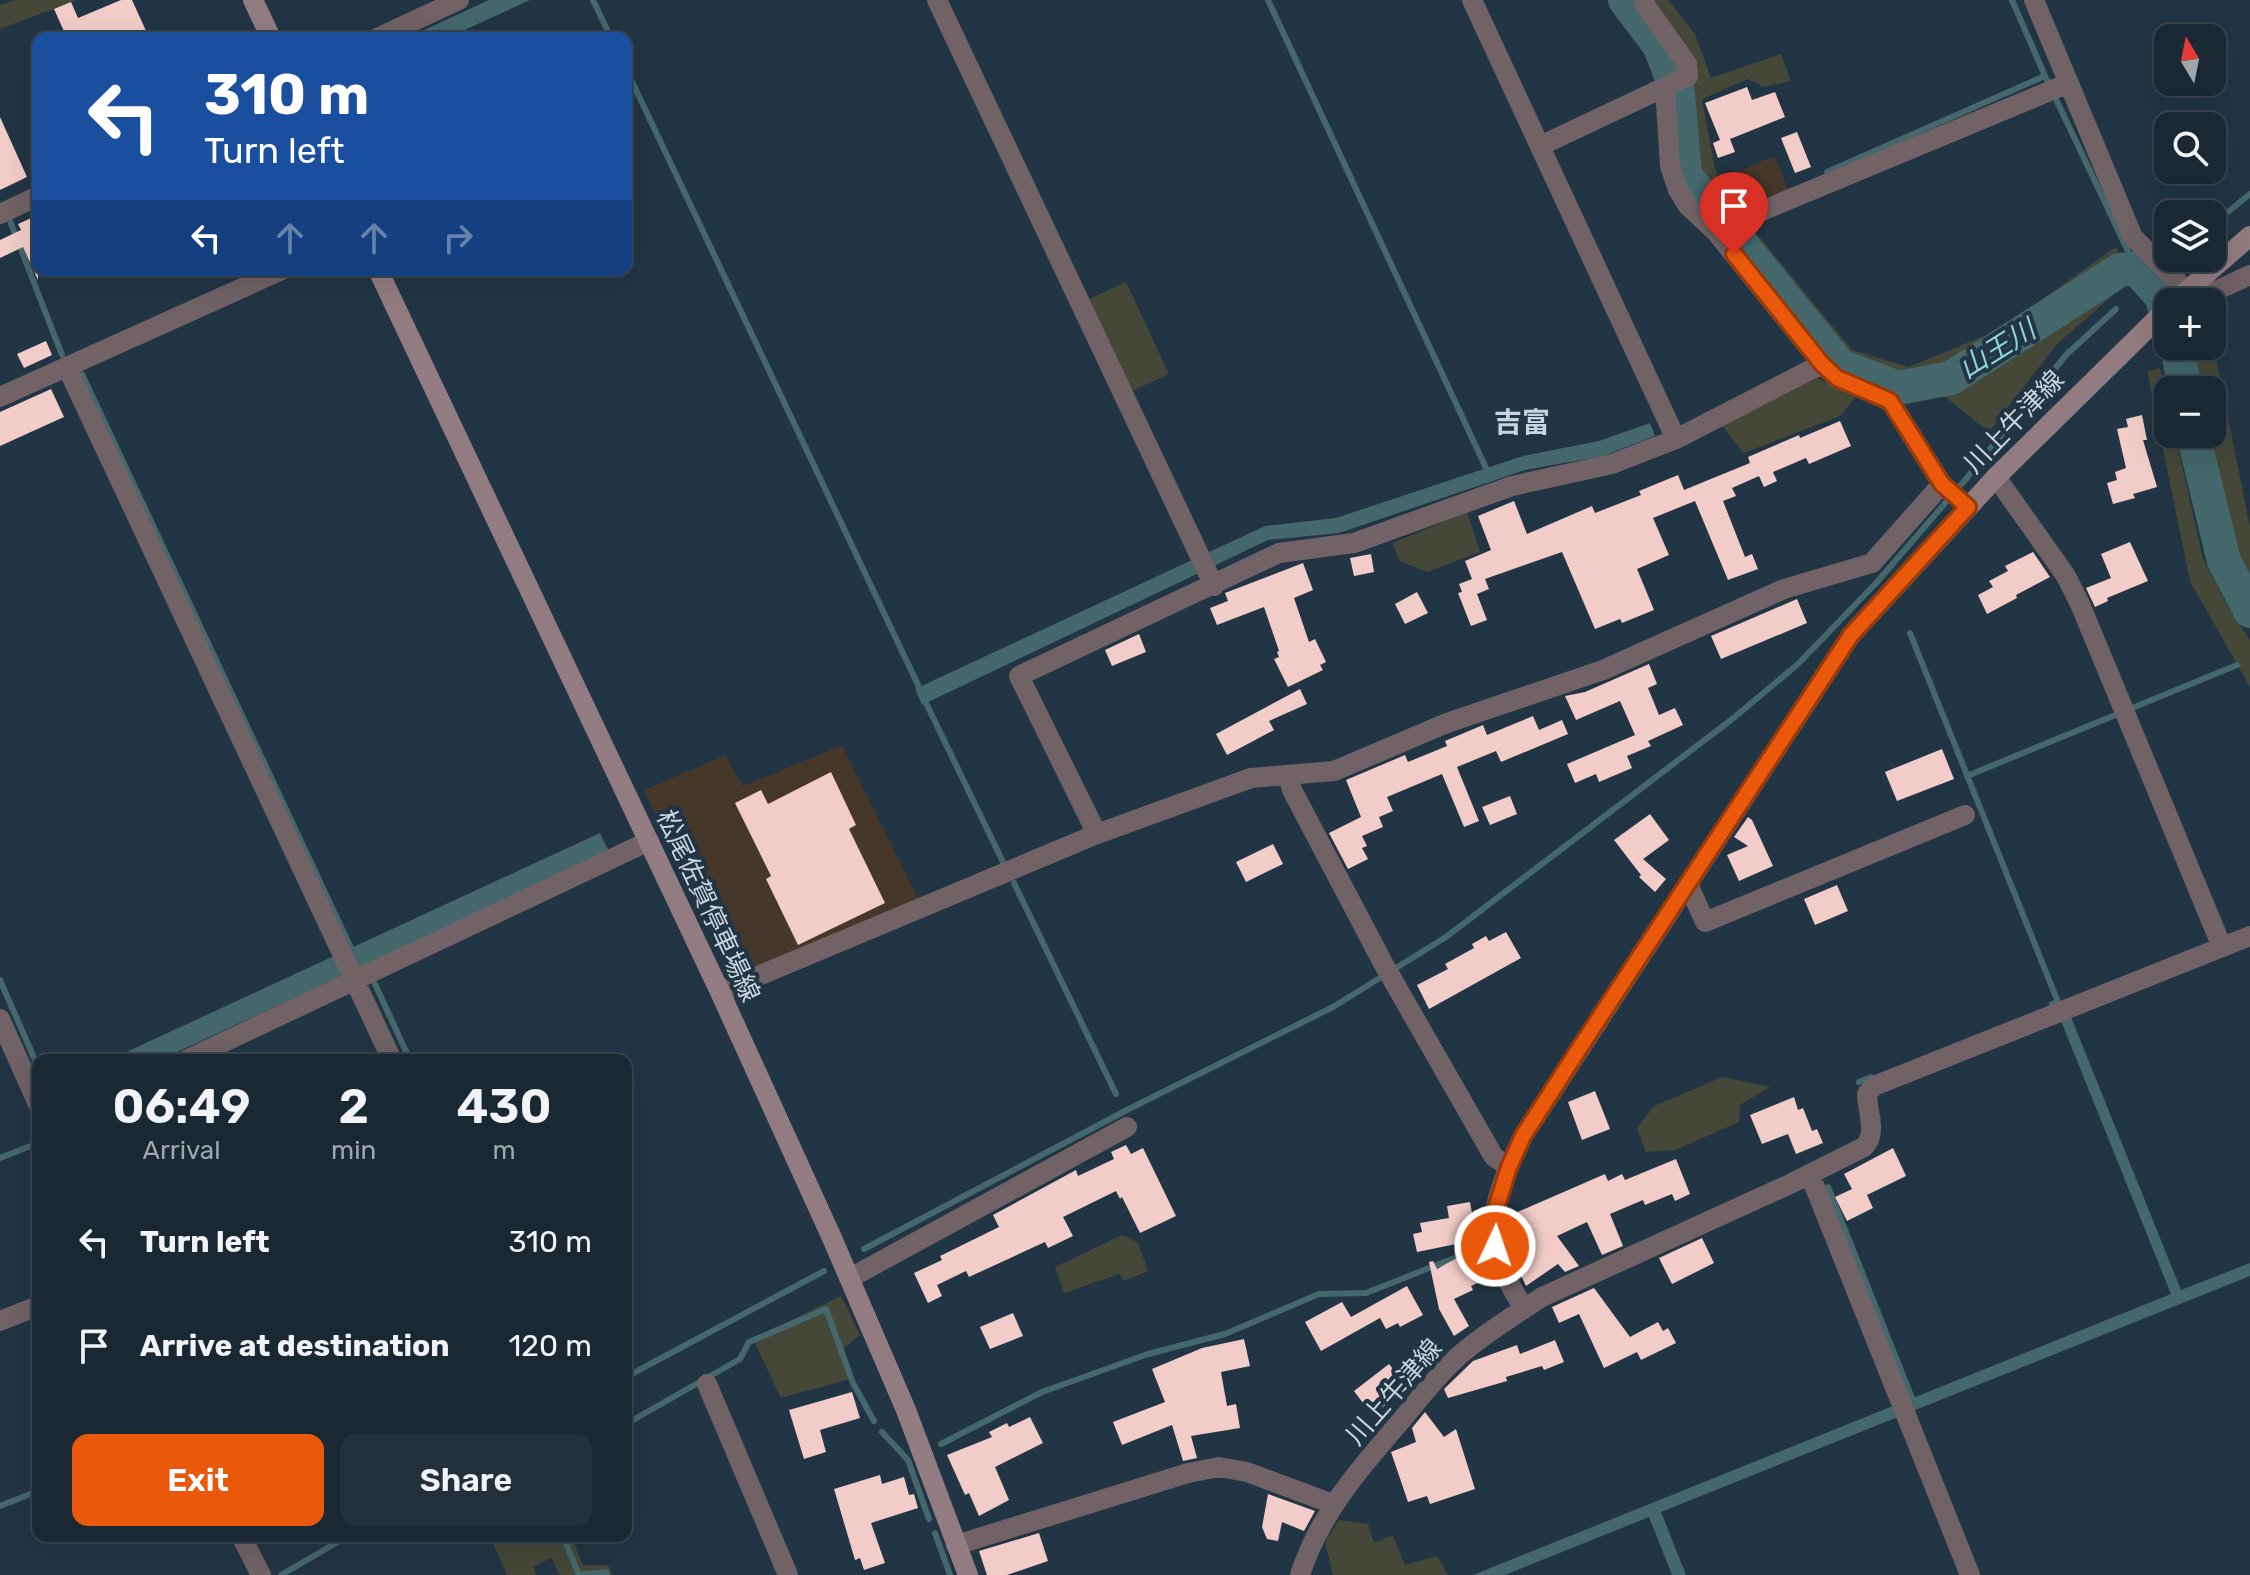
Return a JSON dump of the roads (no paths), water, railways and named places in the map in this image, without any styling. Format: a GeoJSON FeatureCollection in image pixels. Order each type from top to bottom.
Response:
{"type":"FeatureCollection","features":[{"type":"Feature","properties":{"kind":"main road"},"geometry":{"type":"LineString","coordinates":[[253,0],[268,32]]}},
{"type":"Feature","properties":{"kind":"main road"},"geometry":{"type":"LineString","coordinates":[[2190,288],[2250,236]]}},
{"type":"Feature","properties":{"kind":"main road","name":"松尾佐賀停車場線"},"geometry":{"type":"LineString","coordinates":[[381,276],[720,992],[850,1278],[906,1410],[968,1575]]}},
{"type":"Feature","properties":{"kind":"main road","name":"川上牛津線"},"geometry":{"type":"LineString","coordinates":[[1851,635],[1996,477],[2154,321]]}},
{"type":"Feature","properties":{"kind":"street"},"geometry":{"type":"LineString","coordinates":[[390,32],[459,0]]}},
{"type":"Feature","properties":{"kind":"street"},"geometry":{"type":"LineString","coordinates":[[937,0],[1211,581]]}},
{"type":"Feature","properties":{"kind":"street"},"geometry":{"type":"LineString","coordinates":[[1472,0],[1676,439]]}},
{"type":"Feature","properties":{"kind":"street"},"geometry":{"type":"LineString","coordinates":[[1540,146],[1688,76],[1687,64],[1645,5],[1645,0]]}},
{"type":"Feature","properties":{"kind":"street"},"geometry":{"type":"LineString","coordinates":[[2034,0],[2133,237],[2173,288]]}},
{"type":"Feature","properties":{"kind":"street"},"geometry":{"type":"LineString","coordinates":[[1752,215],[2069,83]]}},
{"type":"Feature","properties":{"kind":"street"},"geometry":{"type":"LineString","coordinates":[[1665,87],[1670,166],[1678,190],[1688,206],[1716,232],[1822,364],[1837,378],[1890,401],[1942,484],[1968,507]]}},
{"type":"Feature","properties":{"kind":"street"},"geometry":{"type":"LineString","coordinates":[[0,214],[32,199]]}},
{"type":"Feature","properties":{"kind":"street"},"geometry":{"type":"LineString","coordinates":[[2222,288],[2250,275]]}},
{"type":"Feature","properties":{"kind":"street"},"geometry":{"type":"LineString","coordinates":[[0,397],[269,276]]}},
{"type":"Feature","properties":{"kind":"street"},"geometry":{"type":"LineString","coordinates":[[1097,834],[1019,676],[1211,581],[1279,553],[1354,543],[1512,486],[1612,464],[1676,439],[1822,364]]}},
{"type":"Feature","properties":{"kind":"street"},"geometry":{"type":"LineString","coordinates":[[67,367],[389,1054]]}},
{"type":"Feature","properties":{"kind":"street"},"geometry":{"type":"LineString","coordinates":[[1996,477],[2066,576],[2080,604],[2222,947]]}},
{"type":"Feature","properties":{"kind":"street"},"geometry":{"type":"LineString","coordinates":[[720,992],[1097,834],[1251,778],[1334,771],[1447,723],[1603,670],[1784,589],[1872,563],[1942,484]]}},
{"type":"Feature","properties":{"kind":"street","name":"川上牛津線"},"geometry":{"type":"LineString","coordinates":[[1300,1575],[1308,1551],[1333,1504],[1441,1373],[1463,1352],[1524,1309],[1508,1280],[1495,1246],[1494,1215],[1509,1167],[1523,1136],[1851,635]]}},
{"type":"Feature","properties":{"kind":"street"},"geometry":{"type":"LineString","coordinates":[[1288,775],[1292,790],[1383,963],[1494,1157],[1509,1167]]}},
{"type":"Feature","properties":{"kind":"street"},"geometry":{"type":"LineString","coordinates":[[1688,884],[1705,922],[1965,815]]}},
{"type":"Feature","properties":{"kind":"street"},"geometry":{"type":"LineString","coordinates":[[198,1054],[649,841]]}},
{"type":"Feature","properties":{"kind":"street"},"geometry":{"type":"LineString","coordinates":[[1524,1309],[1542,1297],[1810,1175],[1870,1141],[1872,1131],[1867,1094],[1874,1086],[2250,936]]}},
{"type":"Feature","properties":{"kind":"street"},"geometry":{"type":"LineString","coordinates":[[0,1019],[32,1091]]}},
{"type":"Feature","properties":{"kind":"street"},"geometry":{"type":"LineString","coordinates":[[850,1278],[1127,1127]]}},
{"type":"Feature","properties":{"kind":"street"},"geometry":{"type":"LineString","coordinates":[[1810,1175],[1970,1575]]}},
{"type":"Feature","properties":{"kind":"street"},"geometry":{"type":"LineString","coordinates":[[0,1321],[32,1308]]}},
{"type":"Feature","properties":{"kind":"street"},"geometry":{"type":"LineString","coordinates":[[707,1384],[788,1575]]}},
{"type":"Feature","properties":{"kind":"street"},"geometry":{"type":"LineString","coordinates":[[956,1545],[1188,1473],[1219,1467],[1247,1472],[1333,1504]]}},
{"type":"Feature","properties":{"kind":"street"},"geometry":{"type":"LineString","coordinates":[[244,1542],[259,1572]]}},
{"type":"Feature","properties":{"kind":"waterway"},"geometry":{"type":"LineString","coordinates":[[593,0],[608,32]]}},
{"type":"Feature","properties":{"kind":"waterway"},"geometry":{"type":"LineString","coordinates":[[1268,0],[1486,468]]}},
{"type":"Feature","properties":{"kind":"waterway","name":"山王川"},"geometry":{"type":"LineString","coordinates":[[1625,0],[1659,45],[1678,93],[1685,175],[1840,366],[1898,388],[1951,378],[2120,270],[2136,268],[2154,288]]}},
{"type":"Feature","properties":{"kind":"waterway"},"geometry":{"type":"LineString","coordinates":[[2012,0],[2136,268]]}},
{"type":"Feature","properties":{"kind":"waterway"},"geometry":{"type":"LineString","coordinates":[[1827,172],[2045,76]]}},
{"type":"Feature","properties":{"kind":"waterway"},"geometry":{"type":"LineString","coordinates":[[632,82],[919,687]]}},
{"type":"Feature","properties":{"kind":"waterway"},"geometry":{"type":"LineString","coordinates":[[2226,214],[2250,194]]}},
{"type":"Feature","properties":{"kind":"waterway"},"geometry":{"type":"LineString","coordinates":[[10,221],[62,355]]}},
{"type":"Feature","properties":{"kind":"waterway"},"geometry":{"type":"LineString","coordinates":[[864,1249],[1127,1110],[1333,1007],[1446,937],[1731,720],[1798,664],[1877,582],[1966,479],[2066,355],[2116,309]]}},
{"type":"Feature","properties":{"kind":"waterway","name":"山王川"},"geometry":{"type":"LineString","coordinates":[[2180,360],[2182,376]]}},
{"type":"Feature","properties":{"kind":"waterway"},"geometry":{"type":"LineString","coordinates":[[82,374],[351,948]]}},
{"type":"Feature","properties":{"kind":"waterway","name":"山王川"},"geometry":{"type":"LineString","coordinates":[[2196,448],[2224,561],[2250,611]]}},
{"type":"Feature","properties":{"kind":"waterway"},"geometry":{"type":"LineString","coordinates":[[1910,633],[2058,1002],[2052,1004]]}},
{"type":"Feature","properties":{"kind":"waterway"},"geometry":{"type":"LineString","coordinates":[[1967,776],[2237,665]]}},
{"type":"Feature","properties":{"kind":"waterway"},"geometry":{"type":"LineString","coordinates":[[926,703],[1004,864]]}},
{"type":"Feature","properties":{"kind":"waterway"},"geometry":{"type":"LineString","coordinates":[[1014,883],[1116,1094]]}},
{"type":"Feature","properties":{"kind":"waterway"},"geometry":{"type":"LineString","coordinates":[[0,980],[32,1054]]}},
{"type":"Feature","properties":{"kind":"waterway"},"geometry":{"type":"LineString","coordinates":[[375,984],[407,1054]]}},
{"type":"Feature","properties":{"kind":"waterway"},"geometry":{"type":"LineString","coordinates":[[1859,1082],[1871,1077]]}},
{"type":"Feature","properties":{"kind":"waterway"},"geometry":{"type":"LineString","coordinates":[[0,1158],[32,1145]]}},
{"type":"Feature","properties":{"kind":"waterway"},"geometry":{"type":"LineString","coordinates":[[1828,1187],[1912,1398]]}},
{"type":"Feature","properties":{"kind":"waterway"},"geometry":{"type":"LineString","coordinates":[[941,1444],[1042,1392],[1148,1354],[1225,1334],[1319,1294],[1366,1293],[1472,1251]]}},
{"type":"Feature","properties":{"kind":"waterway"},"geometry":{"type":"LineString","coordinates":[[632,1374],[824,1271]]}},
{"type":"Feature","properties":{"kind":"waterway"},"geometry":{"type":"LineString","coordinates":[[632,1421],[740,1359],[749,1342],[826,1309],[853,1383],[874,1421]]}},
{"type":"Feature","properties":{"kind":"waterway"},"geometry":{"type":"LineString","coordinates":[[882,1432],[908,1460],[929,1519]]}},
{"type":"Feature","properties":{"kind":"waterway"},"geometry":{"type":"LineString","coordinates":[[0,1506],[32,1493]]}},
{"type":"Feature","properties":{"kind":"waterway"},"geometry":{"type":"LineString","coordinates":[[935,1533],[950,1575]]}},
{"type":"Feature","properties":{"kind":"waterway"},"geometry":{"type":"LineString","coordinates":[[281,1575],[338,1542]]}},
{"type":"Feature","properties":{"kind":"waterway"},"geometry":{"type":"LineString","coordinates":[[565,1542],[579,1575],[606,1572],[607,1575]]}},
{"type":"Feature","properties":{"kind":"district","name":"吉富"},"geometry":{"type":"Point","coordinates":[1522,422]}}]}
